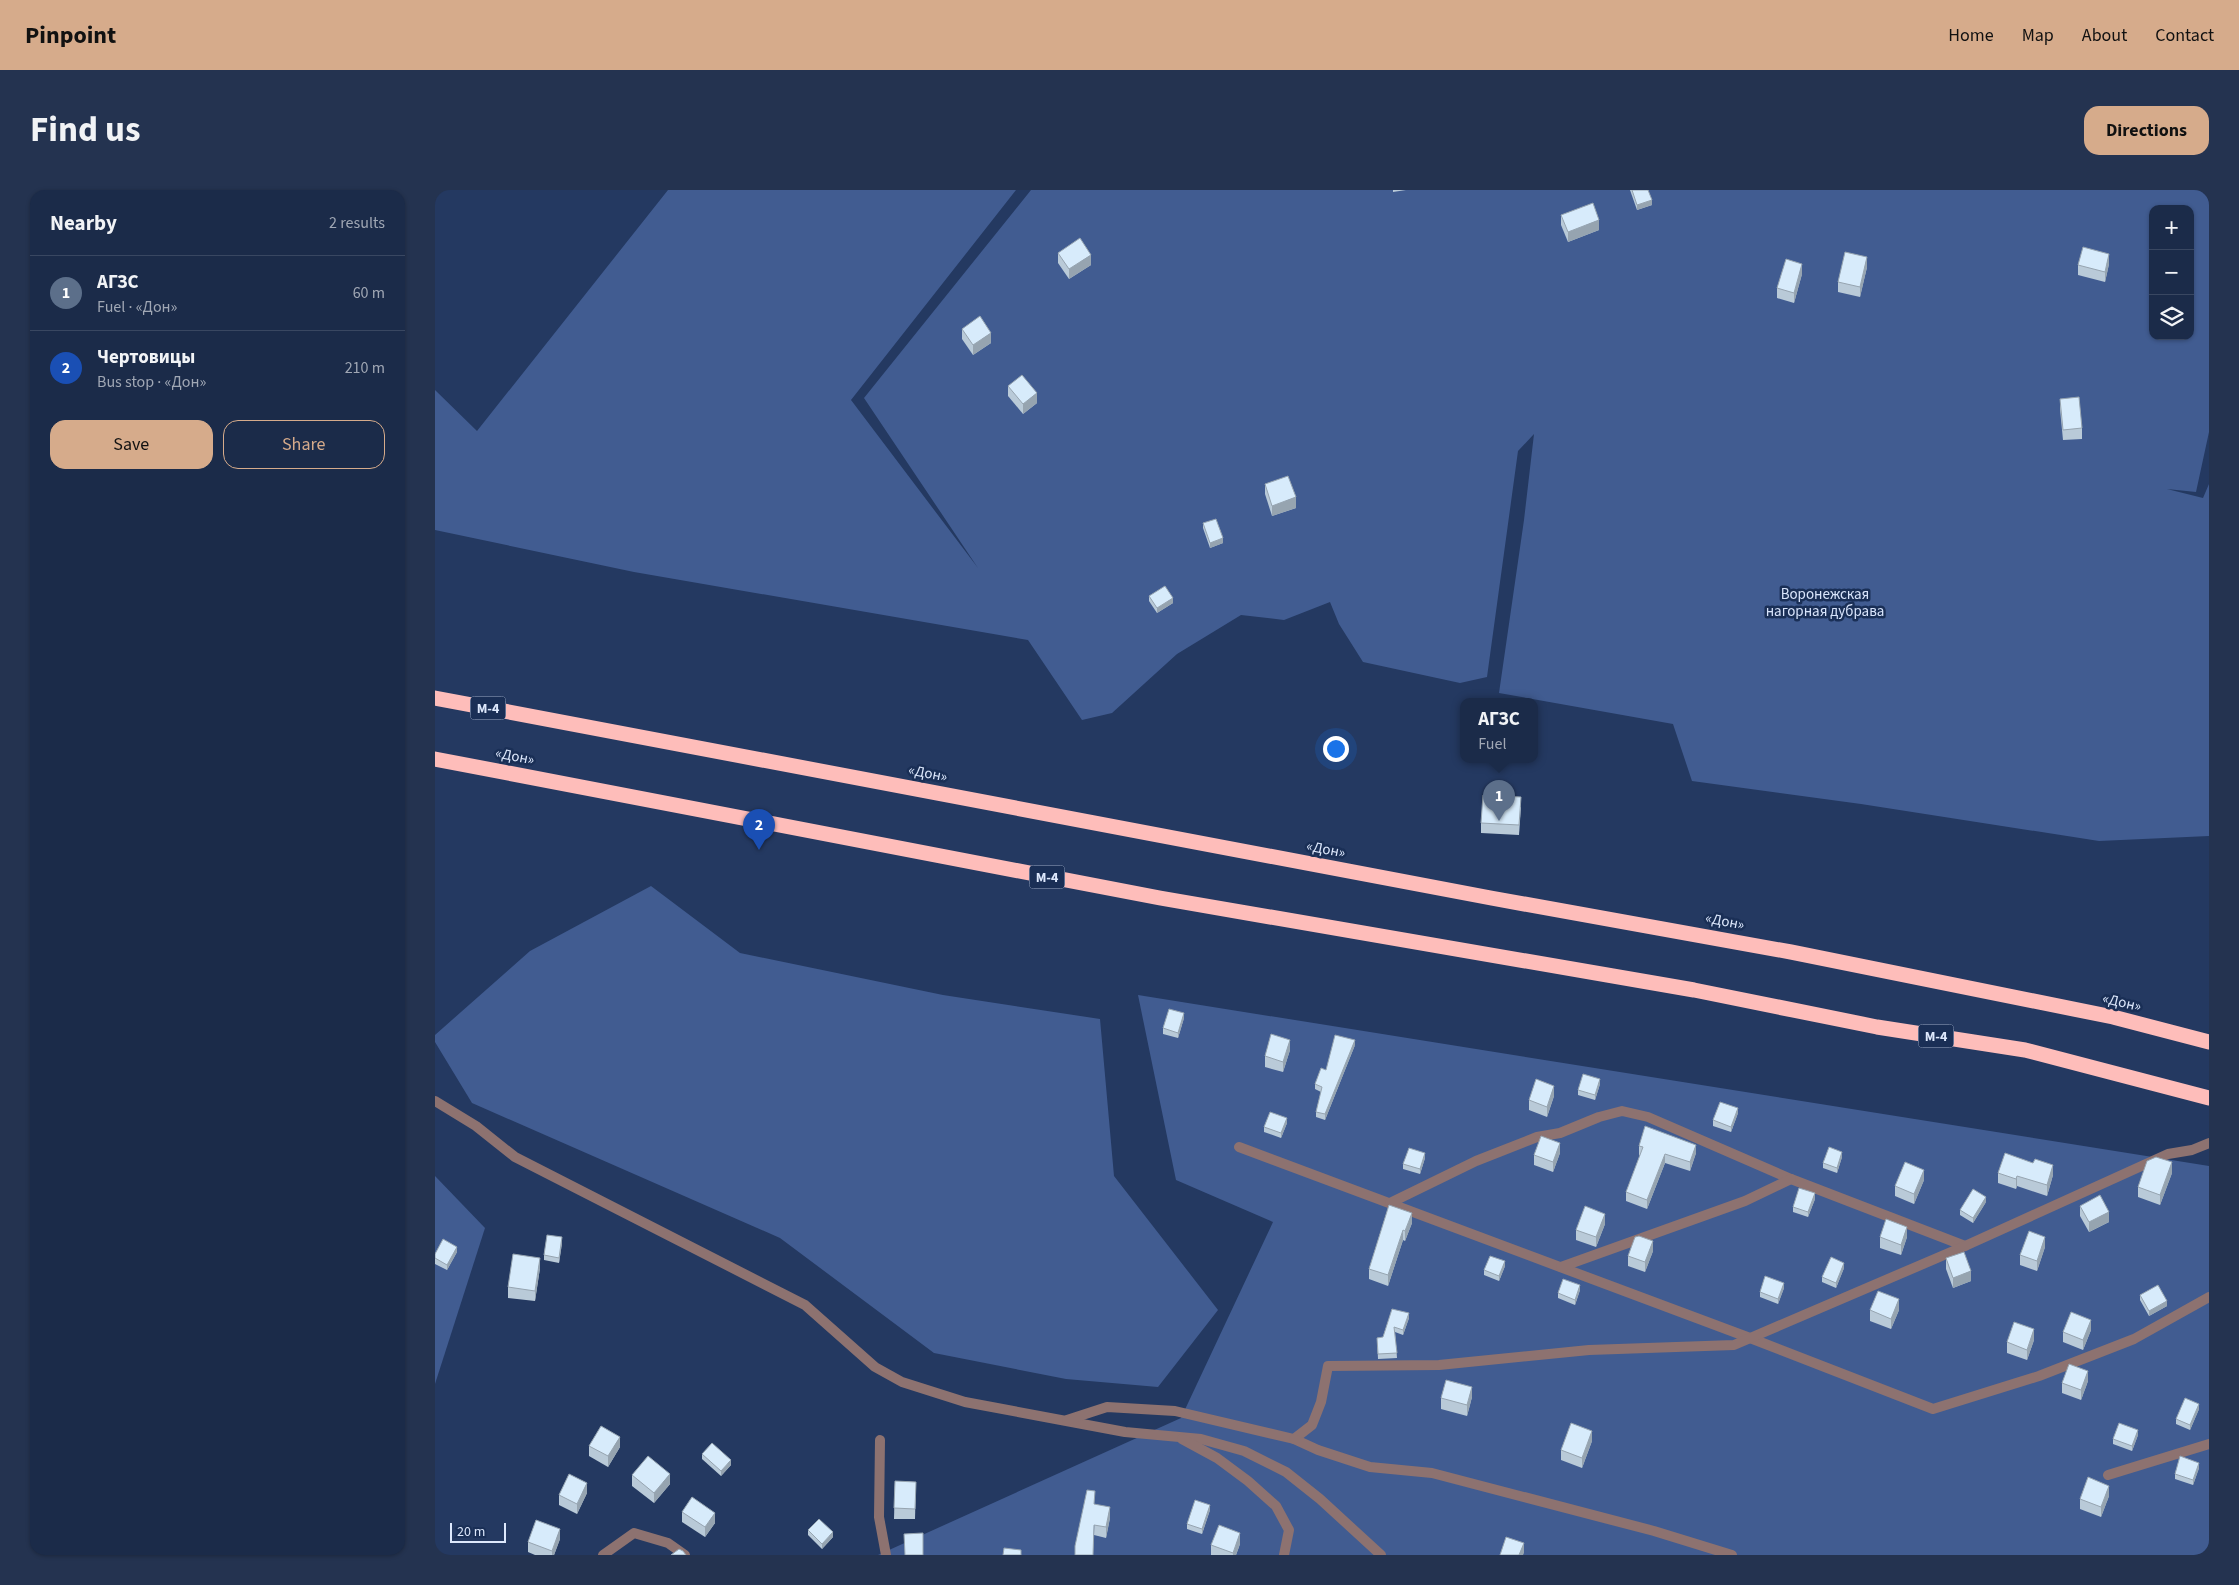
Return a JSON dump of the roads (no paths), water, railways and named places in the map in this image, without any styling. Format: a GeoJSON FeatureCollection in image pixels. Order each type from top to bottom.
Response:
{"type":"FeatureCollection","features":[{"type":"Feature","properties":{"kind":"highway","name":"«Дон»"},"geometry":{"type":"LineString","coordinates":[[435,698],[1491,898],[1791,952],[2113,1017],[2209,1042]]}},
{"type":"Feature","properties":{"kind":"highway","name":"«Дон»"},"geometry":{"type":"LineString","coordinates":[[435,759],[1160,898],[1694,990],[1877,1027],[2025,1050],[2209,1098]]}},
{"type":"Feature","properties":{"kind":"street"},"geometry":{"type":"LineString","coordinates":[[435,1101],[476,1126],[515,1157],[805,1305],[875,1367],[902,1382],[965,1402],[1125,1432],[1174,1435],[1201,1439],[1244,1451],[1286,1472],[1320,1499],[1381,1555]]}},
{"type":"Feature","properties":{"kind":"street"},"geometry":{"type":"LineString","coordinates":[[1391,1203],[1477,1161],[1537,1136],[1560,1132],[1599,1117],[1622,1111],[1648,1117],[1791,1179],[1965,1246]]}},
{"type":"Feature","properties":{"kind":"street"},"geometry":{"type":"LineString","coordinates":[[1294,1438],[1312,1425],[1321,1402],[1327,1366],[1439,1365],[1589,1350],[1734,1345],[1965,1246],[2168,1154],[2192,1150],[2209,1143]]}},
{"type":"Feature","properties":{"kind":"street"},"geometry":{"type":"LineString","coordinates":[[1239,1147],[1750,1338],[1933,1409],[2039,1376],[2134,1339],[2209,1297]]}},
{"type":"Feature","properties":{"kind":"street"},"geometry":{"type":"LineString","coordinates":[[2192,1150],[2209,1153]]}},
{"type":"Feature","properties":{"kind":"street"},"geometry":{"type":"LineString","coordinates":[[1561,1267],[1745,1201],[1791,1179]]}},
{"type":"Feature","properties":{"kind":"street"},"geometry":{"type":"LineString","coordinates":[[1067,1420],[1107,1407],[1175,1411],[1294,1438],[1318,1450],[1370,1467],[1432,1473],[1654,1531],[1731,1555]]}},
{"type":"Feature","properties":{"kind":"street"},"geometry":{"type":"LineString","coordinates":[[1174,1435],[1217,1458],[1276,1506],[1289,1530],[1284,1555]]}},
{"type":"Feature","properties":{"kind":"street"},"geometry":{"type":"LineString","coordinates":[[880,1440],[879,1517],[886,1555]]}},
{"type":"Feature","properties":{"kind":"street"},"geometry":{"type":"LineString","coordinates":[[2108,1476],[2209,1444]]}},
{"type":"Feature","properties":{"kind":"street"},"geometry":{"type":"LineString","coordinates":[[603,1555],[635,1533],[668,1543],[685,1555]]}},
{"type":"Feature","properties":{"kind":"place","name":"АГЗС"},"geometry":{"type":"Point","coordinates":[1499,821]}},
{"type":"Feature","properties":{"kind":"place","name":"Чертовицы"},"geometry":{"type":"Point","coordinates":[759,850]}},
{"type":"Feature","properties":{"kind":"park label","name":"Воронежская нагорная дубрава"},"geometry":{"type":"Point","coordinates":[1825,602]}}]}
